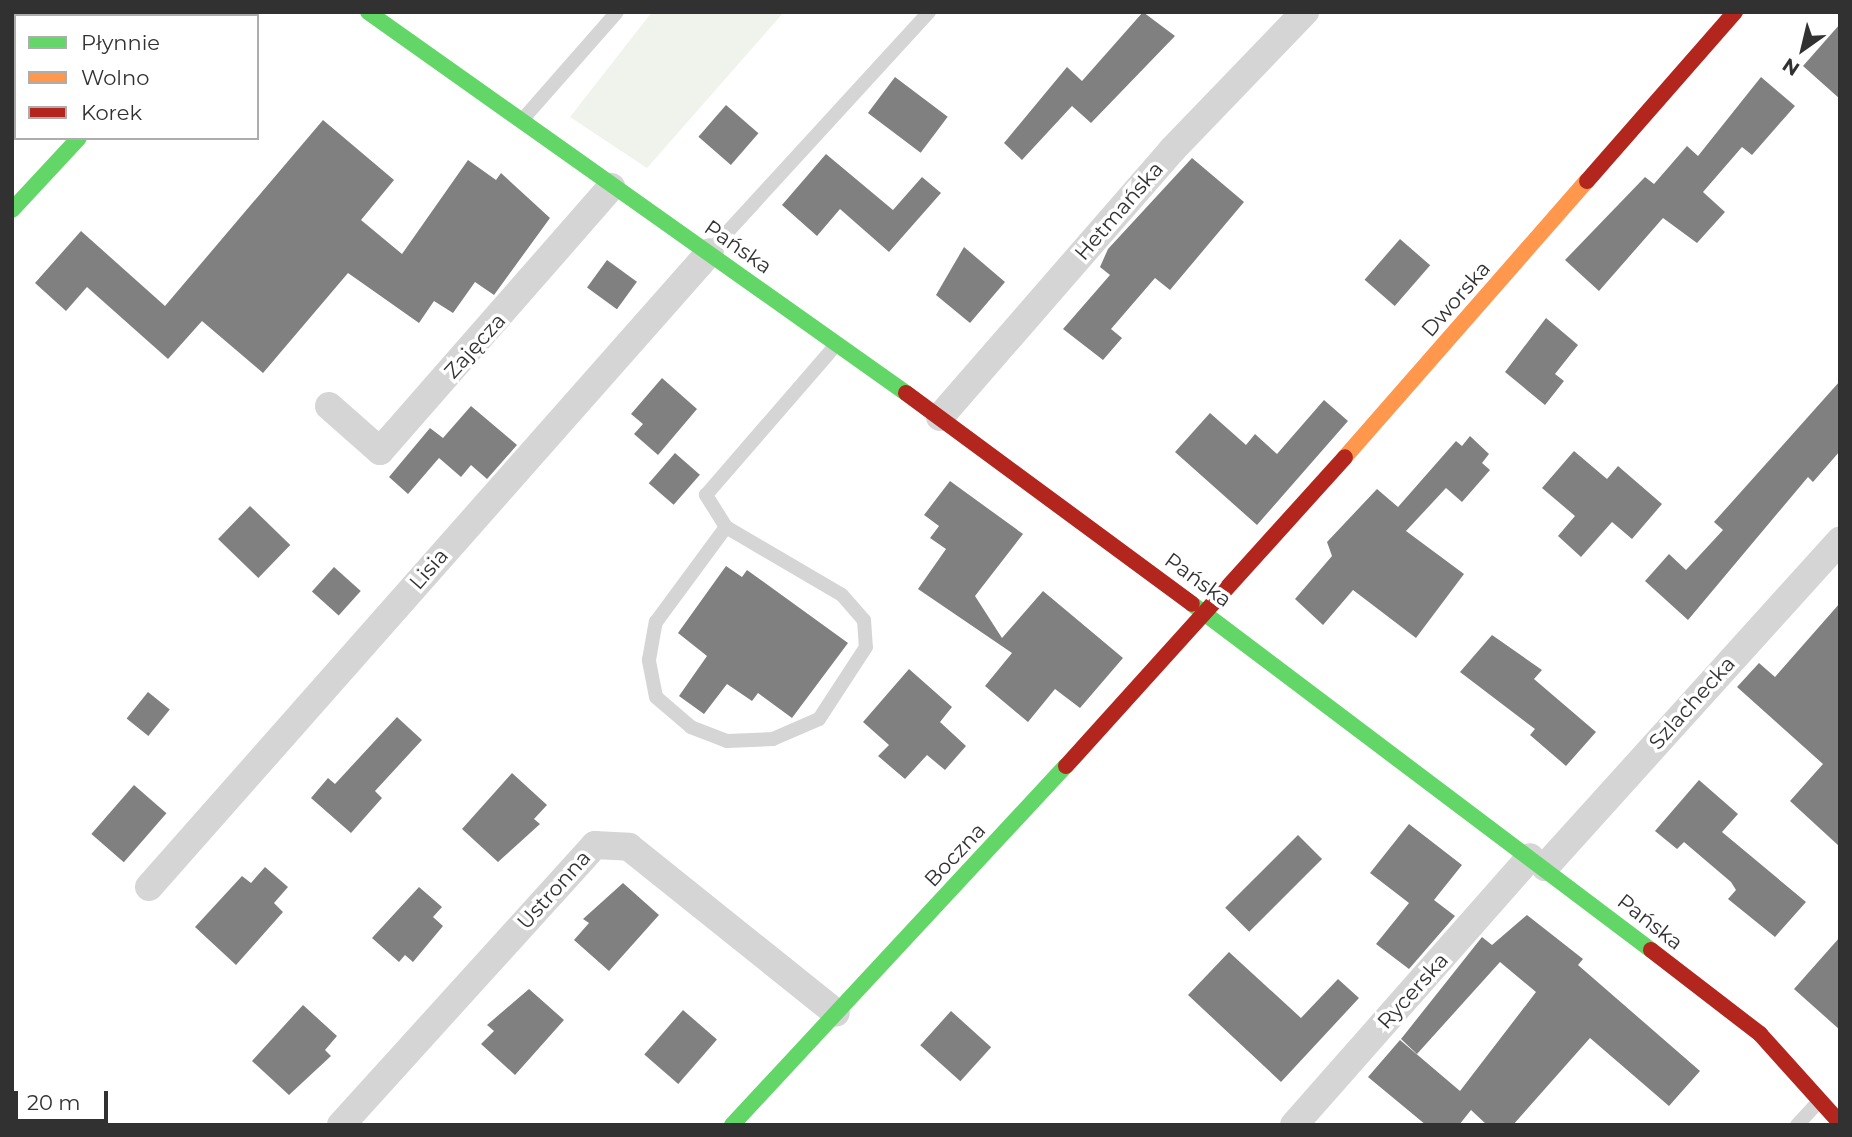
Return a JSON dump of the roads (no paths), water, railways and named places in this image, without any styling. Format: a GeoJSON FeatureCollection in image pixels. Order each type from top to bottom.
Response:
{"type":"FeatureCollection","features":[{"type":"Feature","properties":{"kind":"street","name":"Pańska"},"geometry":{"type":"LineString","coordinates":[[368,12],[523,119],[611,187],[710,252],[940,417],[1538,862],[1760,1034],[1822,1097],[1840,1124]]}},
{"type":"Feature","properties":{"kind":"street","name":"Hetmańska"},"geometry":{"type":"LineString","coordinates":[[940,417],[1172,150],[1305,12]]}},
{"type":"Feature","properties":{"kind":"street","name":"Dworska"},"geometry":{"type":"LineString","coordinates":[[1208,614],[1735,12]]}},
{"type":"Feature","properties":{"kind":"street","name":"Pańska"},"geometry":{"type":"LineString","coordinates":[[415,21],[502,104]]}},
{"type":"Feature","properties":{"kind":"street"},"geometry":{"type":"LineString","coordinates":[[57,158],[68,140]]}},
{"type":"Feature","properties":{"kind":"street"},"geometry":{"type":"LineString","coordinates":[[12,210],[57,158],[77,140]]}},
{"type":"Feature","properties":{"kind":"street","name":"Zajęcza"},"geometry":{"type":"LineString","coordinates":[[329,406],[380,451],[611,187]]}},
{"type":"Feature","properties":{"kind":"street","name":"Lisia"},"geometry":{"type":"LineString","coordinates":[[149,887],[710,252]]}},
{"type":"Feature","properties":{"kind":"street","name":"Szlachecka"},"geometry":{"type":"LineString","coordinates":[[1538,862],[1840,540]]}},
{"type":"Feature","properties":{"kind":"street","name":"Boczna"},"geometry":{"type":"LineString","coordinates":[[732,1125],[1208,614]]}},
{"type":"Feature","properties":{"kind":"street","name":"Ustronna"},"geometry":{"type":"LineString","coordinates":[[341,1125],[595,845],[629,847],[836,1013]]}},
{"type":"Feature","properties":{"kind":"street","name":"Rycerska"},"geometry":{"type":"LineString","coordinates":[[1294,1125],[1538,862]]}},
{"type":"Feature","properties":{"kind":"lane"},"geometry":{"type":"LineString","coordinates":[[523,119],[617,12]]}},
{"type":"Feature","properties":{"kind":"lane"},"geometry":{"type":"LineString","coordinates":[[710,252],[929,12]]}},
{"type":"Feature","properties":{"kind":"lane"},"geometry":{"type":"LineString","coordinates":[[726,527],[656,622],[649,660],[656,697],[691,727],[727,741],[773,739],[819,719],[866,647],[864,620],[842,595],[726,527],[706,495],[837,345]]}},
{"type":"Feature","properties":{"kind":"lane"},"geometry":{"type":"LineString","coordinates":[[1797,1125],[1822,1097]]}}]}
